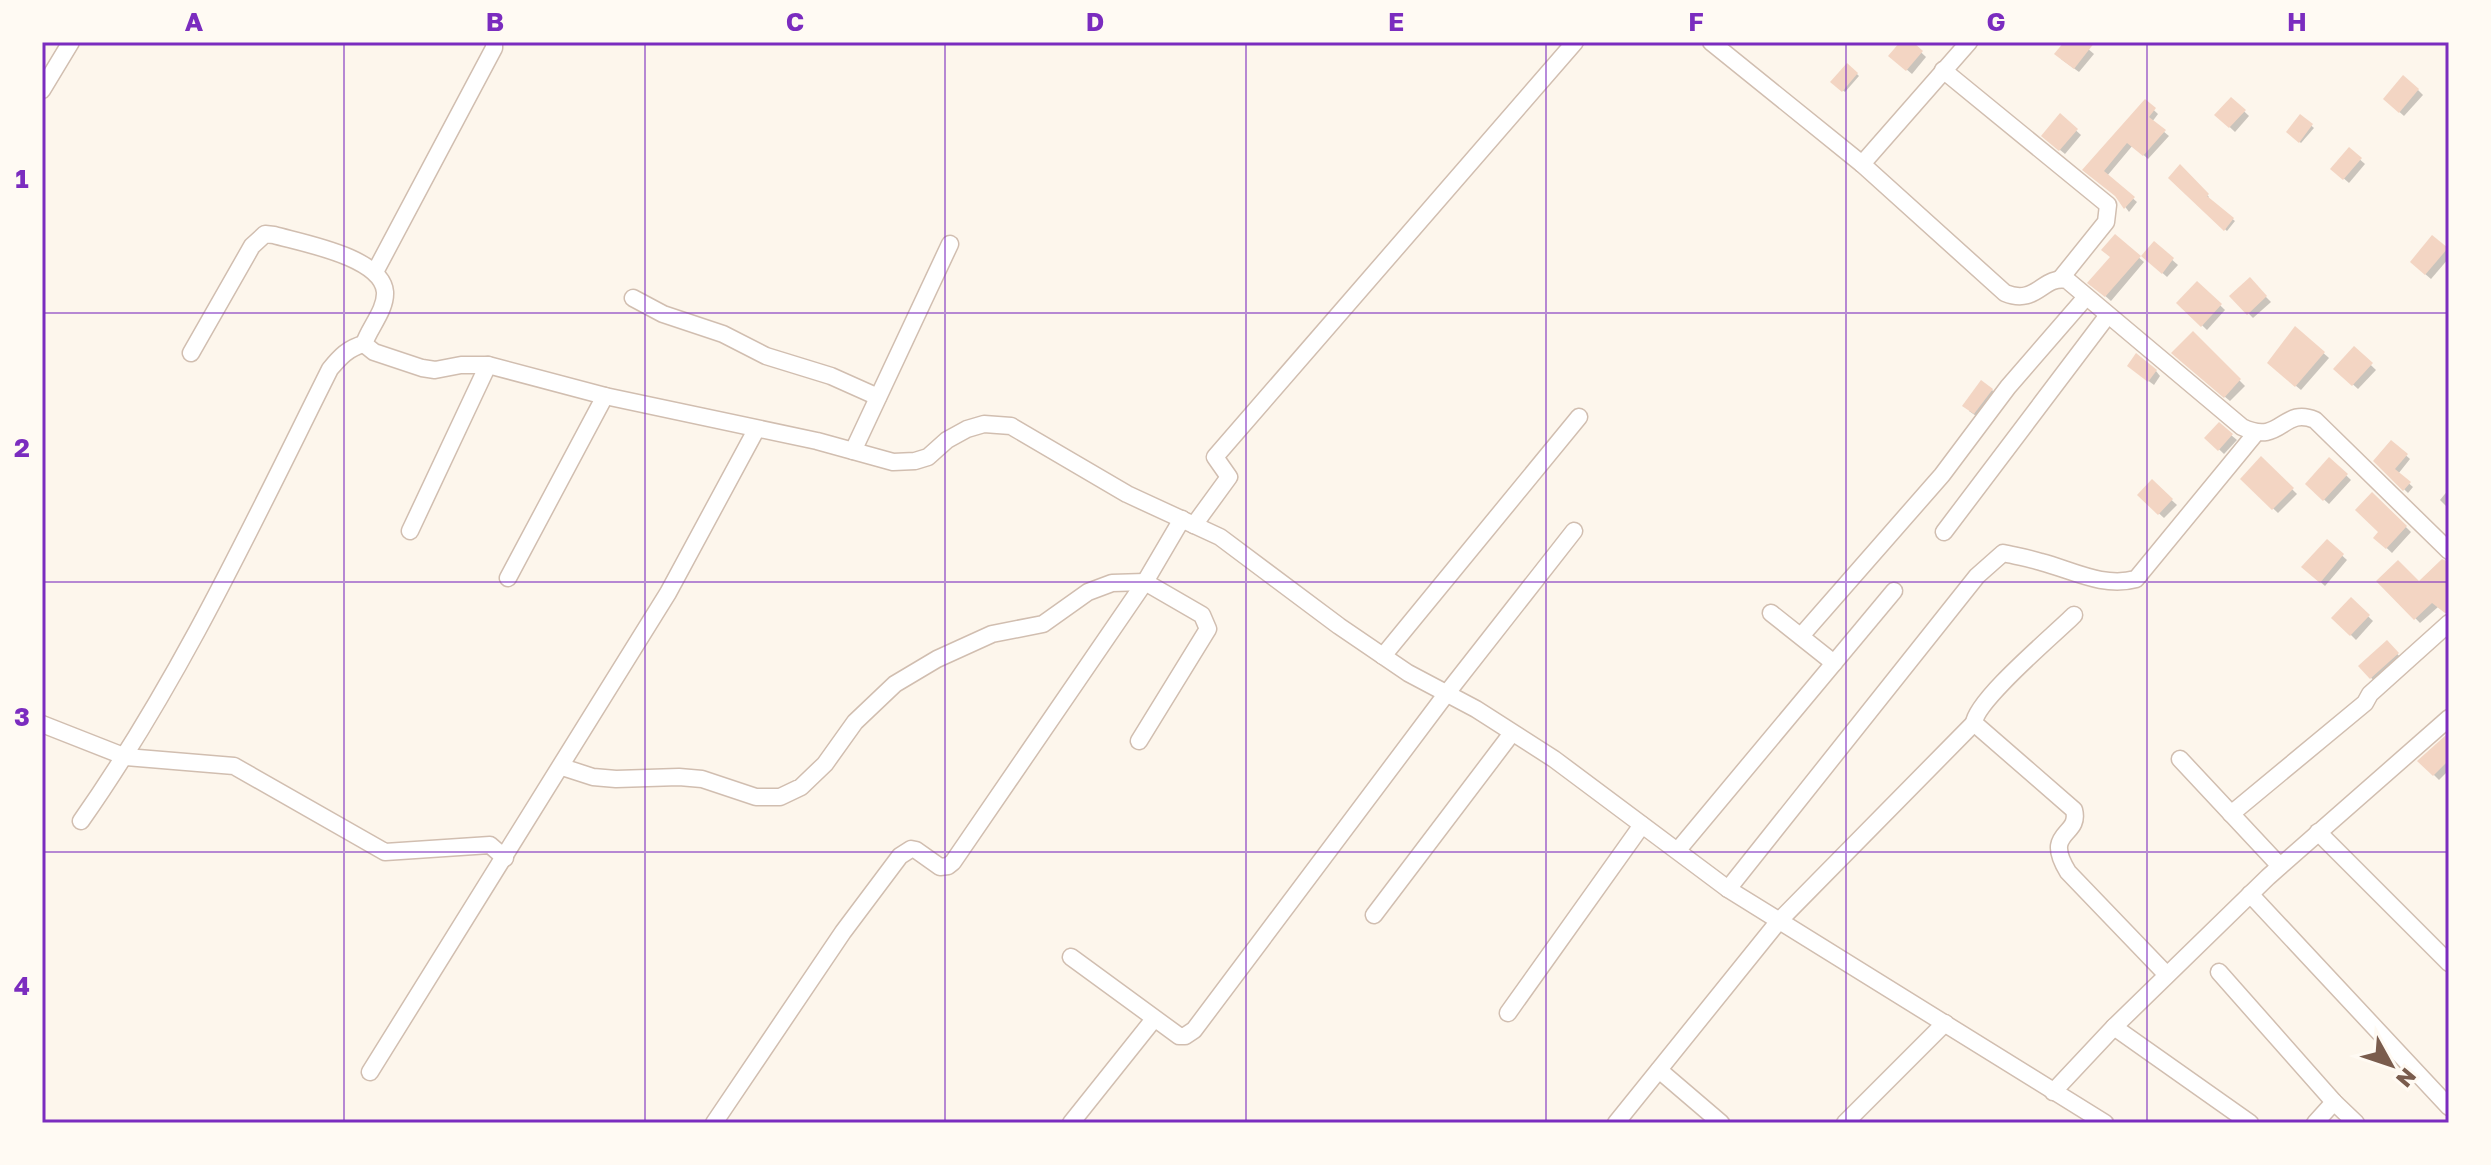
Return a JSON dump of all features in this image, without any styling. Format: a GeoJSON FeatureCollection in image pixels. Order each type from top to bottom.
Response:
{"type":"FeatureCollection","features":[{"type":"Feature","properties":{"kind":"street"},"geometry":{"type":"LineString","coordinates":[[42,90],[71,42]]}},
{"type":"Feature","properties":{"kind":"street"},"geometry":{"type":"LineString","coordinates":[[375,272],[494,48],[494,42]]}},
{"type":"Feature","properties":{"kind":"street"},"geometry":{"type":"LineString","coordinates":[[714,1123],[843,932],[900,856],[911,849],[940,867],[953,862],[1188,522],[1229,477],[1215,457],[1575,42]]}},
{"type":"Feature","properties":{"kind":"street"},"geometry":{"type":"LineString","coordinates":[[1711,42],[1862,164],[2005,293],[2017,298],[2025,297],[2061,278],[2106,222],[2108,205],[1943,70]]}},
{"type":"Feature","properties":{"kind":"street"},"geometry":{"type":"LineString","coordinates":[[1862,164],[1969,42]]}},
{"type":"Feature","properties":{"kind":"street"},"geometry":{"type":"LineString","coordinates":[[191,353],[252,246],[265,234],[350,258],[375,272],[382,281],[385,294],[364,344]]}},
{"type":"Feature","properties":{"kind":"street"},"geometry":{"type":"LineString","coordinates":[[853,451],[950,244]]}},
{"type":"Feature","properties":{"kind":"street"},"geometry":{"type":"LineString","coordinates":[[2061,278],[2242,427],[2256,433],[2272,433],[2292,417],[2305,416],[2315,420],[2449,551]]}},
{"type":"Feature","properties":{"kind":"street"},"geometry":{"type":"LineString","coordinates":[[1801,636],[1942,475],[2008,387],[2086,297]]}},
{"type":"Feature","properties":{"kind":"street"},"geometry":{"type":"LineString","coordinates":[[633,298],[663,314],[723,334],[766,356],[831,376],[878,397]]}},
{"type":"Feature","properties":{"kind":"street"},"geometry":{"type":"LineString","coordinates":[[1944,532],[2108,315]]}},
{"type":"Feature","properties":{"kind":"street"},"geometry":{"type":"LineString","coordinates":[[81,821],[126,757],[209,610],[330,369],[353,346],[364,344],[374,352],[435,370],[461,365],[488,365],[605,396],[893,462],[928,457],[947,440],[967,429],[1000,423],[1044,443],[1127,494],[1220,537],[1408,673],[1447,693],[1554,759],[1728,889],[2105,1123]]}},
{"type":"Feature","properties":{"kind":"street"},"geometry":{"type":"LineString","coordinates":[[410,531],[488,365]]}},
{"type":"Feature","properties":{"kind":"street"},"geometry":{"type":"LineString","coordinates":[[508,578],[605,396]]}},
{"type":"Feature","properties":{"kind":"street"},"geometry":{"type":"LineString","coordinates":[[1383,656],[1579,417]]}},
{"type":"Feature","properties":{"kind":"street"},"geometry":{"type":"LineString","coordinates":[[370,1072],[668,593],[756,430]]}},
{"type":"Feature","properties":{"kind":"street"},"geometry":{"type":"LineString","coordinates":[[1728,889],[1977,576],[2003,553],[2101,580],[2121,583],[2136,579],[2256,433]]}},
{"type":"Feature","properties":{"kind":"street"},"geometry":{"type":"LineString","coordinates":[[1071,957],[1179,1036],[1194,1030],[1447,693],[1574,531]]}},
{"type":"Feature","properties":{"kind":"street"},"geometry":{"type":"LineString","coordinates":[[562,767],[593,777],[616,779],[702,779],[756,797],[780,797],[801,787],[825,764],[855,722],[895,684],[916,671],[992,634],[1043,624],[1059,616],[1088,592],[1112,583],[1145,582],[1202,615],[1208,629],[1139,741]]}},
{"type":"Feature","properties":{"kind":"street"},"geometry":{"type":"LineString","coordinates":[[1678,850],[1894,591]]}},
{"type":"Feature","properties":{"kind":"street"},"geometry":{"type":"LineString","coordinates":[[1771,613],[1834,663]]}},
{"type":"Feature","properties":{"kind":"street"},"geometry":{"type":"LineString","coordinates":[[1616,1123],[1778,922],[1974,723],[1987,699],[2074,615]]}},
{"type":"Feature","properties":{"kind":"street"},"geometry":{"type":"LineString","coordinates":[[2231,814],[2365,703],[2370,694],[2449,623]]}},
{"type":"Feature","properties":{"kind":"street"},"geometry":{"type":"LineString","coordinates":[[2053,1092],[2114,1027],[2250,894],[2449,718]]}},
{"type":"Feature","properties":{"kind":"street"},"geometry":{"type":"LineString","coordinates":[[1974,723],[2074,810],[2076,817],[2058,845],[2059,858],[2068,872],[2167,975]]}},
{"type":"Feature","properties":{"kind":"street"},"geometry":{"type":"LineString","coordinates":[[42,724],[126,757],[234,766],[385,852],[490,845],[505,858]]}},
{"type":"Feature","properties":{"kind":"street"},"geometry":{"type":"LineString","coordinates":[[1374,915],[1512,733]]}},
{"type":"Feature","properties":{"kind":"street"},"geometry":{"type":"LineString","coordinates":[[2180,759],[2280,866]]}},
{"type":"Feature","properties":{"kind":"street"},"geometry":{"type":"LineString","coordinates":[[1508,1013],[1642,825]]}},
{"type":"Feature","properties":{"kind":"street"},"geometry":{"type":"LineString","coordinates":[[2318,832],[2449,963]]}},
{"type":"Feature","properties":{"kind":"street"},"geometry":{"type":"LineString","coordinates":[[2250,894],[2449,1107]]}},
{"type":"Feature","properties":{"kind":"street"},"geometry":{"type":"LineString","coordinates":[[2219,972],[2356,1123]]}},
{"type":"Feature","properties":{"kind":"street"},"geometry":{"type":"LineString","coordinates":[[1071,1123],[1154,1019]]}},
{"type":"Feature","properties":{"kind":"street"},"geometry":{"type":"LineString","coordinates":[[1845,1123],[1945,1023]]}},
{"type":"Feature","properties":{"kind":"street"},"geometry":{"type":"LineString","coordinates":[[2114,1027],[2250,1123]]}},
{"type":"Feature","properties":{"kind":"street"},"geometry":{"type":"LineString","coordinates":[[1659,1070],[1721,1123]]}},
{"type":"Feature","properties":{"kind":"street"},"geometry":{"type":"LineString","coordinates":[[2315,1123],[2334,1102]]}},
{"type":"Feature","properties":{"kind":"building"},"geometry":{"type":"Polygon","coordinates":[[[1900,42],[1913,42],[1923,51],[1906,71],[1888,56],[1900,42]]]}},
{"type":"Feature","properties":{"kind":"building"},"geometry":{"type":"Polygon","coordinates":[[[2064,42],[2095,42],[2074,69],[2054,54],[2064,42]]]}},
{"type":"Feature","properties":{"kind":"building"},"geometry":{"type":"Polygon","coordinates":[[[1847,63],[1858,73],[1842,92],[1830,82],[1847,63]]]}},
{"type":"Feature","properties":{"kind":"building"},"geometry":{"type":"Polygon","coordinates":[[[2403,75],[2419,89],[2399,113],[2383,99],[2403,75]]]}},
{"type":"Feature","properties":{"kind":"building"},"geometry":{"type":"Polygon","coordinates":[[[2231,97],[2246,110],[2229,128],[2214,115],[2231,97]]]}},
{"type":"Feature","properties":{"kind":"building"},"geometry":{"type":"Polygon","coordinates":[[[2145,99],[2156,108],[2149,117],[2166,130],[2143,156],[2127,143],[2104,171],[2135,197],[2124,209],[2115,196],[2082,170],[2145,99]]]}},
{"type":"Feature","properties":{"kind":"building"},"geometry":{"type":"Polygon","coordinates":[[[2060,113],[2078,129],[2059,151],[2041,136],[2060,113]]]}},
{"type":"Feature","properties":{"kind":"building"},"geometry":{"type":"Polygon","coordinates":[[[2300,114],[2313,124],[2299,143],[2286,132],[2300,114]]]}},
{"type":"Feature","properties":{"kind":"building"},"geometry":{"type":"Polygon","coordinates":[[[2349,147],[2362,158],[2343,180],[2330,169],[2349,147]]]}},
{"type":"Feature","properties":{"kind":"building"},"geometry":{"type":"Polygon","coordinates":[[[2180,164],[2209,194],[2207,196],[2234,218],[2224,231],[2168,178],[2180,164]]]}},
{"type":"Feature","properties":{"kind":"building"},"geometry":{"type":"Polygon","coordinates":[[[2115,234],[2141,256],[2105,297],[2087,283],[2110,257],[2101,250],[2115,234]]]}},
{"type":"Feature","properties":{"kind":"building"},"geometry":{"type":"Polygon","coordinates":[[[2432,235],[2448,248],[2425,275],[2410,262],[2432,235]]]}},
{"type":"Feature","properties":{"kind":"building"},"geometry":{"type":"Polygon","coordinates":[[[2154,241],[2174,258],[2162,274],[2141,256],[2154,241]]]}},
{"type":"Feature","properties":{"kind":"building"},"geometry":{"type":"Polygon","coordinates":[[[2250,277],[2267,296],[2247,315],[2229,296],[2250,277]]]}},
{"type":"Feature","properties":{"kind":"building"},"geometry":{"type":"Polygon","coordinates":[[[2197,281],[2222,304],[2201,327],[2176,303],[2197,281]]]}},
{"type":"Feature","properties":{"kind":"building"},"geometry":{"type":"Polygon","coordinates":[[[2295,326],[2325,352],[2295,387],[2267,363],[2295,326]]]}},
{"type":"Feature","properties":{"kind":"building"},"geometry":{"type":"Polygon","coordinates":[[[2193,331],[2241,379],[2224,398],[2171,353],[2193,331]]]}},
{"type":"Feature","properties":{"kind":"building"},"geometry":{"type":"Polygon","coordinates":[[[2354,346],[2373,363],[2352,386],[2333,369],[2354,346]]]}},
{"type":"Feature","properties":{"kind":"building"},"geometry":{"type":"Polygon","coordinates":[[[2136,353],[2157,370],[2148,382],[2127,366],[2136,353]]]}},
{"type":"Feature","properties":{"kind":"building"},"geometry":{"type":"Polygon","coordinates":[[[1981,380],[1993,389],[1974,414],[1962,406],[1981,380]]]}},
{"type":"Feature","properties":{"kind":"building"},"geometry":{"type":"Polygon","coordinates":[[[2219,422],[2233,434],[2218,451],[2204,438],[2219,422]]]}},
{"type":"Feature","properties":{"kind":"building"},"geometry":{"type":"Polygon","coordinates":[[[2391,440],[2408,454],[2395,469],[2411,482],[2403,491],[2373,461],[2391,440]]]}},
{"type":"Feature","properties":{"kind":"building"},"geometry":{"type":"Polygon","coordinates":[[[2261,456],[2294,488],[2272,510],[2240,479],[2261,456]]]}},
{"type":"Feature","properties":{"kind":"building"},"geometry":{"type":"Polygon","coordinates":[[[2329,457],[2348,474],[2323,501],[2305,484],[2329,457]]]}},
{"type":"Feature","properties":{"kind":"building"},"geometry":{"type":"Polygon","coordinates":[[[2152,479],[2173,499],[2158,515],[2137,495],[2152,479]]]}},
{"type":"Feature","properties":{"kind":"building"},"geometry":{"type":"Polygon","coordinates":[[[2372,492],[2407,526],[2386,549],[2373,538],[2378,532],[2355,510],[2372,492]]]}},
{"type":"Feature","properties":{"kind":"building"},"geometry":{"type":"Polygon","coordinates":[[[2327,539],[2344,554],[2320,583],[2301,567],[2327,539]]]}},
{"type":"Feature","properties":{"kind":"building"},"geometry":{"type":"Polygon","coordinates":[[[2442,559],[2449,562],[2449,612],[2445,613],[2432,603],[2414,620],[2376,581],[2398,560],[2419,581],[2442,559]]]}},
{"type":"Feature","properties":{"kind":"building"},"geometry":{"type":"Polygon","coordinates":[[[2351,597],[2370,615],[2350,636],[2331,618],[2351,597]]]}},
{"type":"Feature","properties":{"kind":"building"},"geometry":{"type":"Polygon","coordinates":[[[2387,640],[2399,653],[2370,679],[2358,666],[2387,640]]]}},
{"type":"Feature","properties":{"kind":"building"},"geometry":{"type":"Polygon","coordinates":[[[2446,735],[2449,738],[2449,760],[2433,776],[2417,761],[2446,735]]]}}]}
